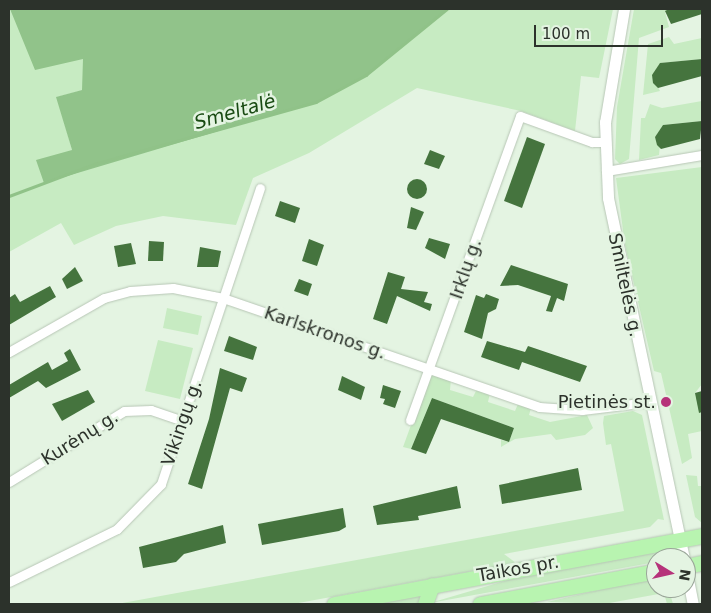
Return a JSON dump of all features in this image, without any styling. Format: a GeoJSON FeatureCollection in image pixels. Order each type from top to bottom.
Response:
{"type":"FeatureCollection","features":[{"type":"Feature","properties":{"kind":"main road","name":"Taikos pr."},"geometry":{"type":"LineString","coordinates":[[334,604],[702,536]]}},
{"type":"Feature","properties":{"kind":"main road","name":"Taikos pr."},"geometry":{"type":"LineString","coordinates":[[480,604],[646,573]]}},
{"type":"Feature","properties":{"kind":"main road"},"geometry":{"type":"LineString","coordinates":[[425,604],[432,585]]}},
{"type":"Feature","properties":{"kind":"street","name":"Smiltelės g."},"geometry":{"type":"LineString","coordinates":[[624,9],[608,95],[605,142],[612,228],[682,548]]}},
{"type":"Feature","properties":{"kind":"street","name":"Irklų g."},"geometry":{"type":"LineString","coordinates":[[410,420],[520,116],[592,142],[605,142]]}},
{"type":"Feature","properties":{"kind":"street"},"geometry":{"type":"LineString","coordinates":[[606,171],[702,155]]}},
{"type":"Feature","properties":{"kind":"street","name":"Vikingų g."},"geometry":{"type":"LineString","coordinates":[[9,582],[132,518],[161,484],[260,188]]}},
{"type":"Feature","properties":{"kind":"street","name":"Karlskronos g."},"geometry":{"type":"LineString","coordinates":[[9,352],[104,298],[130,291],[173,288],[223,298],[553,410],[650,402]]}},
{"type":"Feature","properties":{"kind":"street","name":"Kurėnų g."},"geometry":{"type":"LineString","coordinates":[[9,482],[124,411],[151,410],[183,421]]}},
{"type":"Feature","properties":{"kind":"green space"},"geometry":{"type":"Polygon","coordinates":[[[9,9],[83,59],[83,90],[57,97],[72,150],[62,176],[316,102],[366,75],[447,9],[613,9],[599,78],[581,76],[575,131],[521,111],[417,88],[309,153],[253,178],[236,225],[163,216],[116,226],[74,245],[61,223],[9,252],[9,9]]]}},
{"type":"Feature","properties":{"kind":"green space"},"geometry":{"type":"Polygon","coordinates":[[[10,9],[447,9],[366,75],[316,102],[44,183],[36,160],[72,150],[56,97],[82,90],[83,59],[35,70],[10,9]]]}},
{"type":"Feature","properties":{"kind":"green space"},"geometry":{"type":"Polygon","coordinates":[[[634,9],[669,9],[665,12],[669,27],[639,38],[629,159],[620,164],[615,159],[617,107],[634,9]]]}},
{"type":"Feature","properties":{"kind":"green space"},"geometry":{"type":"Polygon","coordinates":[[[669,37],[674,44],[702,38],[702,59],[661,63],[652,76],[660,91],[643,95],[648,44],[669,37]]]}},
{"type":"Feature","properties":{"kind":"green space"},"geometry":{"type":"Polygon","coordinates":[[[702,101],[702,121],[663,125],[655,137],[660,144],[659,155],[639,160],[641,118],[645,118],[650,104],[662,108],[702,101]]]}},
{"type":"Feature","properties":{"kind":"green space"},"geometry":{"type":"Polygon","coordinates":[[[702,167],[702,384],[695,393],[702,409],[702,431],[688,434],[692,458],[682,464],[661,373],[654,371],[625,245],[616,178],[702,167]]]}},
{"type":"Feature","properties":{"kind":"green space"},"geometry":{"type":"Polygon","coordinates":[[[167,308],[202,316],[198,335],[163,328],[167,308]]]}},
{"type":"Feature","properties":{"kind":"green space"},"geometry":{"type":"Polygon","coordinates":[[[158,340],[193,348],[180,399],[145,391],[158,340]]]}},
{"type":"Feature","properties":{"kind":"green space"},"geometry":{"type":"Polygon","coordinates":[[[430,373],[451,379],[450,390],[473,397],[477,389],[490,393],[488,402],[515,411],[518,404],[531,408],[529,415],[550,422],[587,415],[593,428],[585,435],[556,440],[551,434],[515,439],[501,447],[501,440],[509,442],[514,428],[432,398],[411,449],[403,447],[430,373]]]}},
{"type":"Feature","properties":{"kind":"green space"},"geometry":{"type":"Polygon","coordinates":[[[633,411],[642,415],[664,520],[658,519],[650,527],[504,554],[516,563],[293,604],[117,604],[624,511],[611,444],[606,445],[603,423],[604,416],[633,411]]]}},
{"type":"Feature","properties":{"kind":"green space"},"geometry":{"type":"Polygon","coordinates":[[[686,475],[697,476],[698,486],[702,486],[702,523],[695,517],[686,475]]]}},
{"type":"Feature","properties":{"kind":"green space"},"geometry":{"type":"Polygon","coordinates":[[[646,554],[646,564],[430,603],[508,580],[646,554]]]}},
{"type":"Feature","properties":{"kind":"green space"},"geometry":{"type":"Polygon","coordinates":[[[646,579],[646,596],[604,604],[547,602],[646,579]]]}},
{"type":"Feature","properties":{"kind":"green space"},"geometry":{"type":"Polygon","coordinates":[[[420,595],[420,604],[372,604],[420,595]]]}},
{"type":"Feature","properties":{"kind":"green space"},"geometry":{"type":"Polygon","coordinates":[[[665,598],[671,598],[673,604],[667,604],[665,598]]]}},
{"type":"Feature","properties":{"kind":"building"},"geometry":{"type":"Polygon","coordinates":[[[669,9],[702,9],[702,14],[671,24],[665,11],[669,9]]]}},
{"type":"Feature","properties":{"kind":"building"},"geometry":{"type":"Polygon","coordinates":[[[702,59],[702,76],[658,88],[653,83],[652,75],[660,63],[702,59]]]}},
{"type":"Feature","properties":{"kind":"building"},"geometry":{"type":"Polygon","coordinates":[[[702,121],[700,139],[661,149],[657,145],[655,137],[663,125],[702,121]]]}},
{"type":"Feature","properties":{"kind":"building"},"geometry":{"type":"Polygon","coordinates":[[[527,137],[545,144],[522,208],[504,201],[527,137]]]}},
{"type":"Feature","properties":{"kind":"building"},"geometry":{"type":"Polygon","coordinates":[[[430,150],[445,156],[439,169],[424,164],[430,150]]]}},
{"type":"Feature","properties":{"kind":"building"},"geometry":{"type":"Polygon","coordinates":[[[417,179],[424,182],[427,189],[424,196],[417,199],[410,196],[407,189],[410,182],[417,179]]]}},
{"type":"Feature","properties":{"kind":"building"},"geometry":{"type":"Polygon","coordinates":[[[280,201],[300,208],[295,223],[275,216],[280,201]]]}},
{"type":"Feature","properties":{"kind":"building"},"geometry":{"type":"Polygon","coordinates":[[[411,207],[424,212],[416,230],[407,228],[411,207]]]}},
{"type":"Feature","properties":{"kind":"building"},"geometry":{"type":"Polygon","coordinates":[[[429,238],[450,244],[445,259],[425,248],[429,238]]]}},
{"type":"Feature","properties":{"kind":"building"},"geometry":{"type":"Polygon","coordinates":[[[309,239],[324,245],[317,266],[302,261],[309,239]]]}},
{"type":"Feature","properties":{"kind":"building"},"geometry":{"type":"Polygon","coordinates":[[[149,241],[164,242],[163,261],[148,261],[149,241]]]}},
{"type":"Feature","properties":{"kind":"building"},"geometry":{"type":"Polygon","coordinates":[[[131,243],[136,264],[118,267],[114,246],[131,243]]]}},
{"type":"Feature","properties":{"kind":"building"},"geometry":{"type":"Polygon","coordinates":[[[200,247],[221,251],[218,267],[197,267],[200,247]]]}},
{"type":"Feature","properties":{"kind":"building"},"geometry":{"type":"Polygon","coordinates":[[[511,265],[568,284],[564,301],[557,298],[552,312],[546,311],[551,296],[518,285],[500,286],[511,265]]]}},
{"type":"Feature","properties":{"kind":"building"},"geometry":{"type":"Polygon","coordinates":[[[75,267],[83,281],[67,289],[62,279],[75,267]]]}},
{"type":"Feature","properties":{"kind":"building"},"geometry":{"type":"Polygon","coordinates":[[[388,272],[405,277],[401,289],[428,292],[424,302],[432,304],[430,311],[397,296],[387,324],[373,319],[388,272]]]}},
{"type":"Feature","properties":{"kind":"building"},"geometry":{"type":"Polygon","coordinates":[[[299,279],[312,284],[308,296],[294,291],[299,279]]]}},
{"type":"Feature","properties":{"kind":"building"},"geometry":{"type":"Polygon","coordinates":[[[50,286],[56,297],[9,325],[9,298],[15,294],[20,302],[50,286]]]}},
{"type":"Feature","properties":{"kind":"building"},"geometry":{"type":"Polygon","coordinates":[[[486,294],[499,299],[496,309],[488,313],[482,339],[464,332],[476,295],[484,298],[486,294]]]}},
{"type":"Feature","properties":{"kind":"building"},"geometry":{"type":"Polygon","coordinates":[[[229,336],[257,347],[253,360],[224,351],[229,336]]]}},
{"type":"Feature","properties":{"kind":"building"},"geometry":{"type":"Polygon","coordinates":[[[487,341],[525,352],[528,346],[587,366],[580,382],[522,362],[519,370],[481,357],[487,341]]]}},
{"type":"Feature","properties":{"kind":"building"},"geometry":{"type":"Polygon","coordinates":[[[70,349],[81,370],[46,388],[38,381],[9,398],[9,385],[48,362],[52,370],[68,361],[64,353],[70,349]]]}},
{"type":"Feature","properties":{"kind":"building"},"geometry":{"type":"Polygon","coordinates":[[[220,368],[247,378],[242,392],[230,388],[202,489],[188,484],[209,419],[220,368]]]}},
{"type":"Feature","properties":{"kind":"building"},"geometry":{"type":"Polygon","coordinates":[[[342,376],[365,387],[361,400],[338,390],[342,376]]]}},
{"type":"Feature","properties":{"kind":"building"},"geometry":{"type":"Polygon","coordinates":[[[383,385],[401,391],[395,408],[383,404],[385,399],[380,398],[383,385]]]}},
{"type":"Feature","properties":{"kind":"building"},"geometry":{"type":"Polygon","coordinates":[[[88,390],[95,402],[62,421],[52,404],[88,390]]]}},
{"type":"Feature","properties":{"kind":"building"},"geometry":{"type":"Polygon","coordinates":[[[702,391],[702,412],[699,413],[695,393],[702,391]]]}},
{"type":"Feature","properties":{"kind":"building"},"geometry":{"type":"Polygon","coordinates":[[[432,398],[514,428],[509,442],[441,419],[426,454],[411,449],[432,398]]]}},
{"type":"Feature","properties":{"kind":"building"},"geometry":{"type":"Polygon","coordinates":[[[578,468],[582,490],[502,504],[499,485],[578,468]]]}},
{"type":"Feature","properties":{"kind":"building"},"geometry":{"type":"Polygon","coordinates":[[[457,486],[461,508],[418,516],[419,520],[377,525],[373,506],[457,486]]]}},
{"type":"Feature","properties":{"kind":"building"},"geometry":{"type":"Polygon","coordinates":[[[343,508],[346,527],[339,531],[262,545],[258,524],[343,508]]]}},
{"type":"Feature","properties":{"kind":"building"},"geometry":{"type":"Polygon","coordinates":[[[223,525],[226,543],[184,554],[176,562],[143,568],[139,547],[223,525]]]}},
{"type":"Feature","properties":{"kind":"waterway","name":"Smeltalė"},"geometry":{"type":"LineString","coordinates":[[9,196],[94,164],[316,102],[366,75],[447,9]]}},
{"type":"Feature","properties":{"kind":"place","name":"Pietinės st."},"geometry":{"type":"Point","coordinates":[666,402]}}]}
